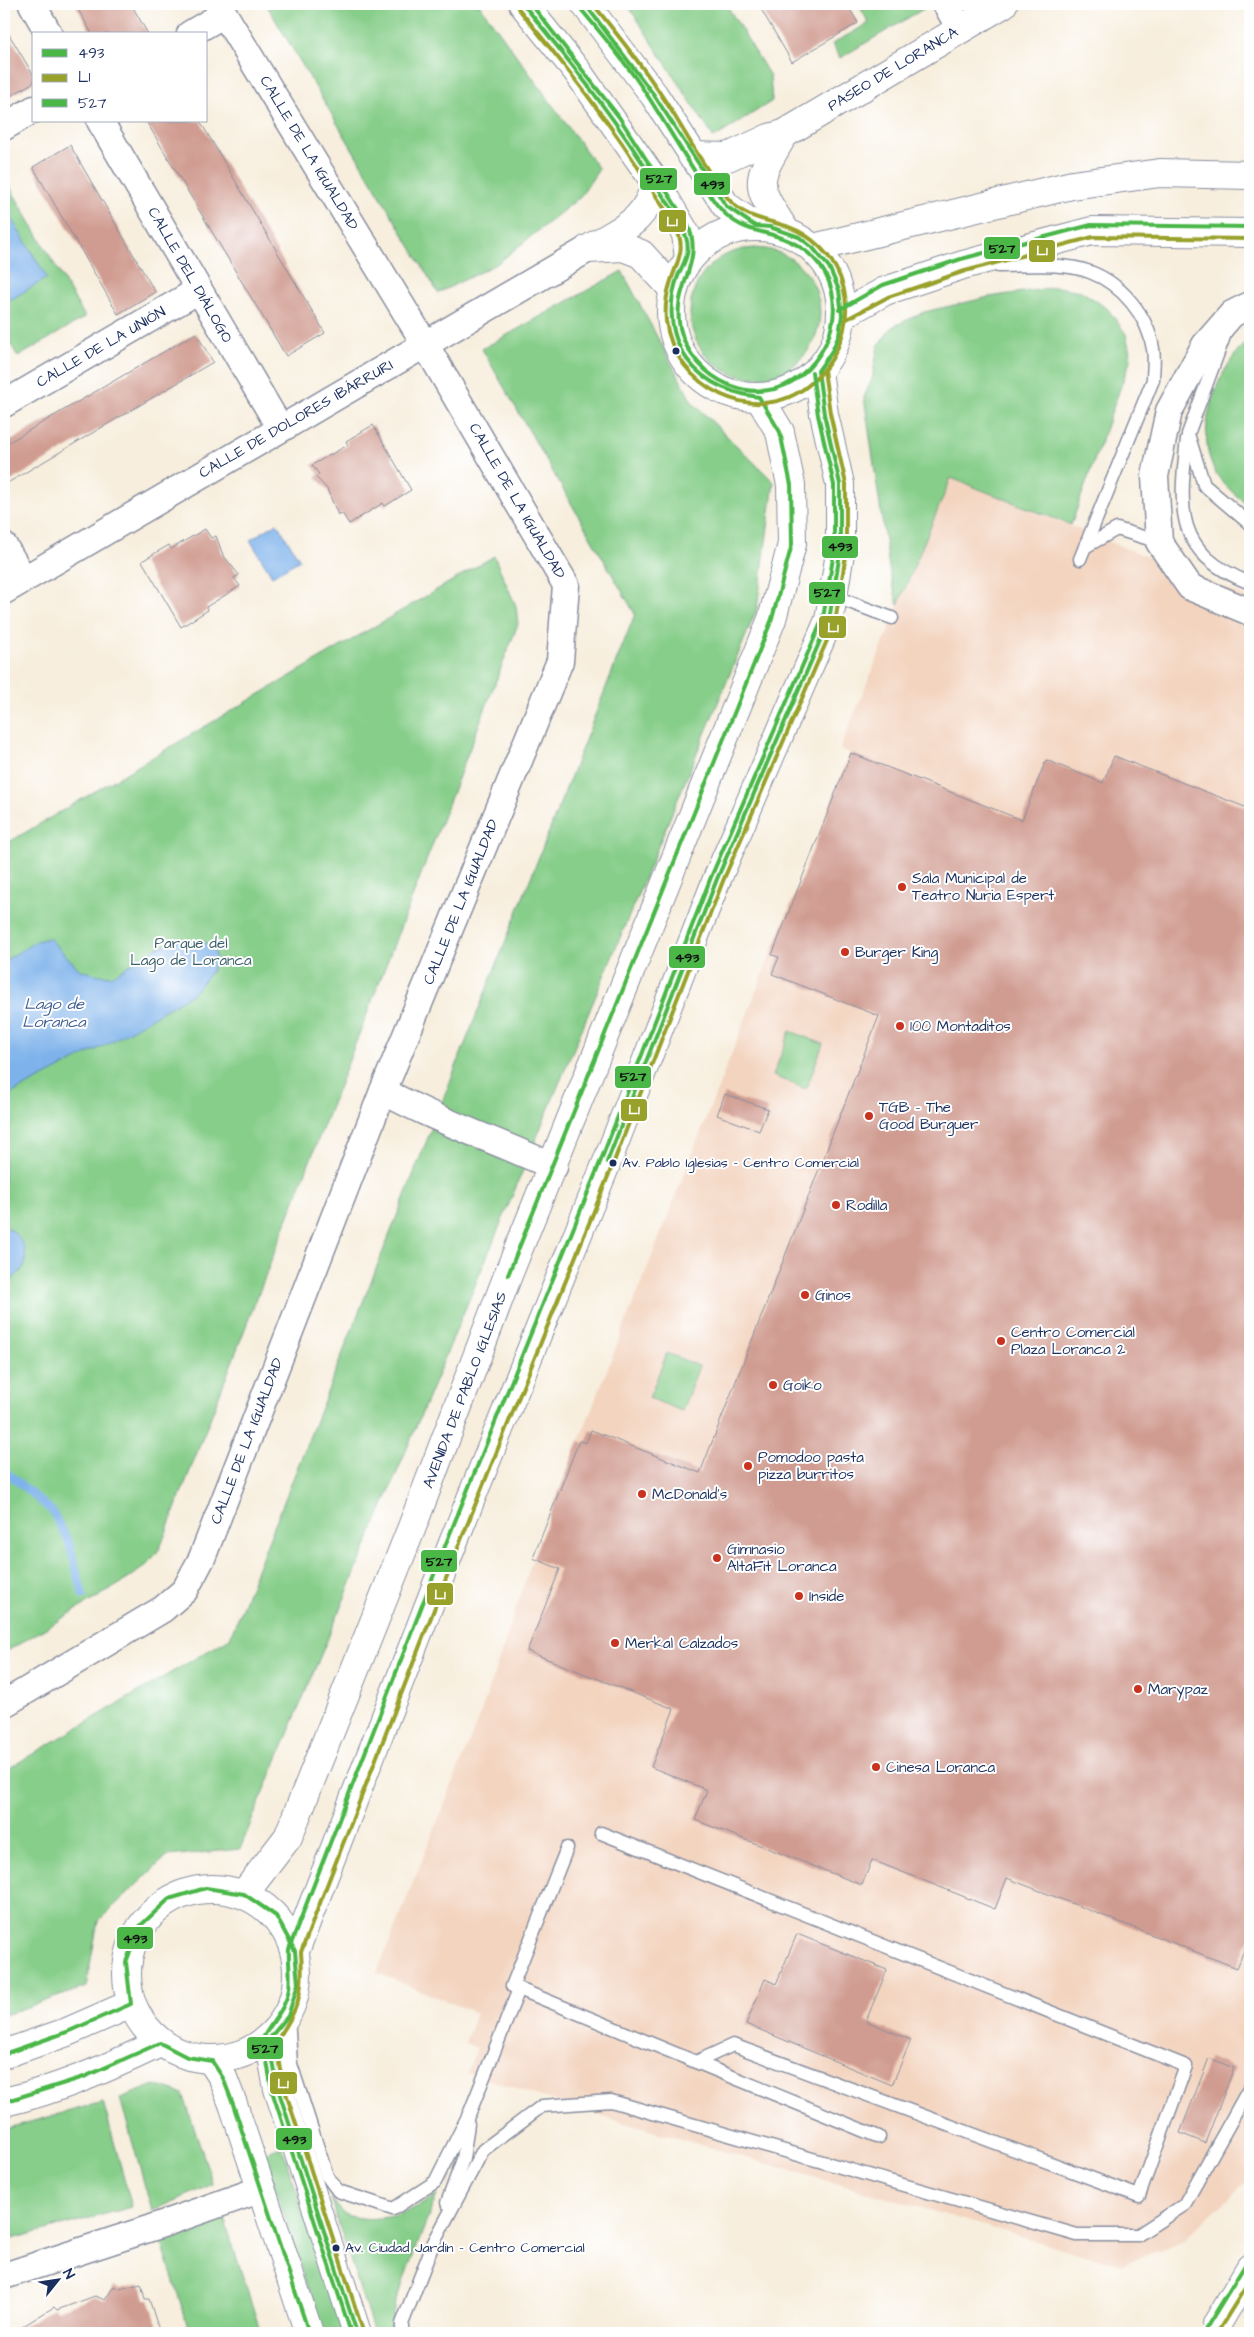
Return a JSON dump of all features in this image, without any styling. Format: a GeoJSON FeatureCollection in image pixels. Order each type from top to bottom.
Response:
{"type":"FeatureCollection","features":[{"type":"Feature","properties":{"kind":"main road"},"geometry":{"type":"LineString","coordinates":[[523,4],[582,78],[656,183],[686,234],[688,259]]}},
{"type":"Feature","properties":{"kind":"main road"},"geometry":{"type":"LineString","coordinates":[[585,4],[654,95],[726,206],[754,226]]}},
{"type":"Feature","properties":{"kind":"main road","name":"PASEO DE LORANCA"},"geometry":{"type":"LineString","coordinates":[[692,156],[728,157],[769,138],[784,134],[1003,4]]}},
{"type":"Feature","properties":{"kind":"main road","name":"PASEO DE LORANCA"},"geometry":{"type":"LineString","coordinates":[[784,134],[764,167],[760,184],[768,204],[786,232]]}},
{"type":"Feature","properties":{"kind":"main road"},"geometry":{"type":"LineString","coordinates":[[812,248],[1072,185],[1160,173],[1250,157]]}},
{"type":"Feature","properties":{"kind":"main road"},"geometry":{"type":"LineString","coordinates":[[1160,173],[1250,175]]}},
{"type":"Feature","properties":{"kind":"main road","name":"CALLE DE DOLORES IBÁRRURI"},"geometry":{"type":"LineString","coordinates":[[588,249],[638,219],[650,202],[656,183]]}},
{"type":"Feature","properties":{"kind":"main road"},"geometry":{"type":"LineString","coordinates":[[1072,185],[1250,188]]}},
{"type":"Feature","properties":{"kind":"main road"},"geometry":{"type":"LineString","coordinates":[[754,226],[786,232],[812,248],[829,267],[839,290],[842,315],[839,335],[832,351],[818,371],[800,386],[779,394],[759,397],[737,395],[715,386],[692,368],[680,349],[673,329],[671,310],[674,290],[688,259],[705,244],[728,231],[754,226]]}},
{"type":"Feature","properties":{"kind":"main road"},"geometry":{"type":"LineString","coordinates":[[842,315],[884,291],[963,265],[1092,231],[1250,233]]}},
{"type":"Feature","properties":{"kind":"main road","name":"CALLE DE DOLORES IBÁRRURI"},"geometry":{"type":"LineString","coordinates":[[588,249],[623,247],[641,254],[674,290]]}},
{"type":"Feature","properties":{"kind":"main road"},"geometry":{"type":"LineString","coordinates":[[295,1950],[450,1552],[607,1162],[717,879],[829,620],[840,553],[840,484],[824,414],[818,371]]}},
{"type":"Feature","properties":{"kind":"main road","name":"AVENIDA DE PABLO IGLESIAS"},"geometry":{"type":"LineString","coordinates":[[244,1894],[288,1836],[412,1527],[508,1275],[554,1167],[772,619],[792,544],[791,485],[780,432],[759,397]]}},
{"type":"Feature","properties":{"kind":"main road"},"geometry":{"type":"LineString","coordinates":[[206,1888],[244,1894],[276,1916],[295,1950],[298,1984],[288,2016],[269,2039],[243,2055],[212,2061],[187,2057],[160,2043],[131,2004],[126,1962],[140,1926],[168,1899],[206,1888]]}},
{"type":"Feature","properties":{"kind":"main road"},"geometry":{"type":"LineString","coordinates":[[4,2054],[67,2032],[131,2004]]}},
{"type":"Feature","properties":{"kind":"main road"},"geometry":{"type":"LineString","coordinates":[[269,2039],[278,2089],[357,2333]]}},
{"type":"Feature","properties":{"kind":"main road"},"geometry":{"type":"LineString","coordinates":[[4,2102],[26,2097],[118,2063],[160,2043]]}},
{"type":"Feature","properties":{"kind":"main road"},"geometry":{"type":"LineString","coordinates":[[212,2061],[223,2078],[262,2189],[308,2333]]}},
{"type":"Feature","properties":{"kind":"main road"},"geometry":{"type":"LineString","coordinates":[[1213,2329],[1250,2268]]}},
{"type":"Feature","properties":{"kind":"main road"},"geometry":{"type":"LineString","coordinates":[[1213,2329],[1250,2281]]}},
{"type":"Feature","properties":{"kind":"street"},"geometry":{"type":"LineString","coordinates":[[32,4],[48,32]]}},
{"type":"Feature","properties":{"kind":"street"},"geometry":{"type":"LineString","coordinates":[[946,4],[960,29]]}},
{"type":"Feature","properties":{"kind":"street"},"geometry":{"type":"LineString","coordinates":[[192,32],[221,9]]}},
{"type":"Feature","properties":{"kind":"street","name":"CALLE DE LA IGUALDAD"},"geometry":{"type":"LineString","coordinates":[[4,1704],[164,1609],[185,1590],[202,1558],[383,1091],[560,661],[566,585],[425,344],[221,9]]}},
{"type":"Feature","properties":{"kind":"street"},"geometry":{"type":"LineString","coordinates":[[4,127],[32,110]]}},
{"type":"Feature","properties":{"kind":"street","name":"CALLE DEL DIÁLOGO"},"geometry":{"type":"LineString","coordinates":[[101,122],[280,428]]}},
{"type":"Feature","properties":{"kind":"street","name":"CALLE DE DOLORES IBÁRRURI"},"geometry":{"type":"LineString","coordinates":[[14,585],[588,249]]}},
{"type":"Feature","properties":{"kind":"street","name":"CALLE DE LA UNIÓN"},"geometry":{"type":"LineString","coordinates":[[4,404],[199,290]]}},
{"type":"Feature","properties":{"kind":"street"},"geometry":{"type":"LineString","coordinates":[[1241,309],[1205,344],[1169,411],[1155,476],[1159,542],[1190,587],[1250,612]]}},
{"type":"Feature","properties":{"kind":"street"},"geometry":{"type":"LineString","coordinates":[[4,546],[14,585]]}},
{"type":"Feature","properties":{"kind":"street"},"geometry":{"type":"LineString","coordinates":[[383,1091],[431,1116],[494,1140],[554,1167]]}},
{"type":"Feature","properties":{"kind":"street"},"geometry":{"type":"LineString","coordinates":[[4,2276],[262,2189]]}},
{"type":"Feature","properties":{"kind":"lane"},"geometry":{"type":"LineString","coordinates":[[963,265],[1058,266],[1090,272],[1118,287],[1142,317],[1153,349],[1153,380],[1082,553],[1117,529],[1159,542]]}},
{"type":"Feature","properties":{"kind":"lane"},"geometry":{"type":"LineString","coordinates":[[1241,309],[1188,434],[1182,507],[1188,533],[1210,563],[1229,575],[1250,583]]}},
{"type":"Feature","properties":{"kind":"lane"},"geometry":{"type":"LineString","coordinates":[[1188,434],[1204,485],[1250,524]]}},
{"type":"Feature","properties":{"kind":"lane"},"geometry":{"type":"LineString","coordinates":[[833,596],[892,618]]}},
{"type":"Feature","properties":{"kind":"lane"},"geometry":{"type":"LineString","coordinates":[[601,1833],[1186,2066],[1139,2196],[734,2045],[696,2062]]}},
{"type":"Feature","properties":{"kind":"lane"},"geometry":{"type":"LineString","coordinates":[[288,2016],[291,2064],[327,2176],[338,2191],[393,2209],[435,2182],[470,2112],[567,1848]]}},
{"type":"Feature","properties":{"kind":"lane"},"geometry":{"type":"LineString","coordinates":[[515,1987],[879,2138]]}},
{"type":"Feature","properties":{"kind":"lane"},"geometry":{"type":"LineString","coordinates":[[434,2244],[483,2150],[542,2106],[611,2101],[1077,2235],[1138,2235],[1184,2205],[1250,2087]]}},
{"type":"Feature","properties":{"kind":"lane"},"geometry":{"type":"LineString","coordinates":[[402,2333],[402,2324],[434,2244],[463,2159],[470,2112]]}},
{"type":"Feature","properties":{"kind":"shaded area"},"geometry":{"type":"Polygon","coordinates":[[[951,478],[1250,598],[1250,2179],[1184,2240],[1121,2265],[607,2118],[467,2073],[477,2048],[465,2043],[476,2013],[377,1973],[483,1707],[533,1558],[850,753],[840,749],[951,478]]]}},
{"type":"Feature","properties":{"kind":"green space"},"geometry":{"type":"Polygon","coordinates":[[[266,4],[479,4],[599,169],[580,197],[498,263],[438,293],[266,4]]]}},
{"type":"Feature","properties":{"kind":"green space"},"geometry":{"type":"Polygon","coordinates":[[[627,4],[726,4],[770,76],[772,101],[714,138],[627,4]]]}},
{"type":"Feature","properties":{"kind":"green space"},"geometry":{"type":"Polygon","coordinates":[[[858,4],[922,4],[925,8],[840,58],[832,44],[869,23],[858,4]]]}},
{"type":"Feature","properties":{"kind":"green space"},"geometry":{"type":"Polygon","coordinates":[[[7,182],[85,317],[18,357],[4,332],[4,184],[7,182]]]}},
{"type":"Feature","properties":{"kind":"green space"},"geometry":{"type":"Polygon","coordinates":[[[755,248],[780,253],[801,267],[815,288],[820,313],[815,338],[801,359],[780,373],[755,378],[730,373],[709,359],[695,338],[690,313],[695,288],[709,267],[730,253],[755,248]]]}},
{"type":"Feature","properties":{"kind":"green space"},"geometry":{"type":"Polygon","coordinates":[[[622,271],[692,402],[774,482],[757,609],[240,1849],[167,1856],[98,1921],[86,1987],[4,2015],[4,1771],[230,1638],[635,614],[482,349],[622,271]]]}},
{"type":"Feature","properties":{"kind":"green space"},"geometry":{"type":"Polygon","coordinates":[[[1057,287],[1081,291],[1108,309],[1126,334],[1131,358],[1071,525],[951,478],[898,605],[890,574],[864,397],[872,379],[878,346],[892,327],[924,312],[989,297],[1057,287]]]}},
{"type":"Feature","properties":{"kind":"green space"},"geometry":{"type":"Polygon","coordinates":[[[1250,338],[1250,508],[1219,478],[1209,456],[1207,438],[1208,420],[1218,383],[1227,366],[1250,338]]]}},
{"type":"Feature","properties":{"kind":"green space","name":"Parque del Lago de Loranca"},"geometry":{"type":"Polygon","coordinates":[[[494,556],[516,606],[518,624],[160,1548],[148,1564],[128,1579],[4,1653],[4,845],[494,556]]]}},
{"type":"Feature","properties":{"kind":"green space"},"geometry":{"type":"Polygon","coordinates":[[[790,1031],[823,1044],[806,1089],[773,1076],[790,1031]]]}},
{"type":"Feature","properties":{"kind":"green space"},"geometry":{"type":"Polygon","coordinates":[[[667,1353],[699,1366],[682,1411],[649,1398],[667,1353]]]}},
{"type":"Feature","properties":{"kind":"green space"},"geometry":{"type":"Polygon","coordinates":[[[155,2085],[183,2094],[213,2184],[152,2211],[120,2098],[155,2085]]]}},
{"type":"Feature","properties":{"kind":"green space"},"geometry":{"type":"Polygon","coordinates":[[[103,2102],[132,2207],[4,2241],[4,2129],[103,2102]]]}},
{"type":"Feature","properties":{"kind":"green space"},"geometry":{"type":"Polygon","coordinates":[[[282,2147],[343,2333],[322,2333],[264,2153],[282,2147]]]}},
{"type":"Feature","properties":{"kind":"green space"},"geometry":{"type":"Polygon","coordinates":[[[437,2194],[395,2303],[389,2333],[374,2333],[330,2198],[339,2210],[346,2215],[370,2219],[406,2212],[437,2194]]]}},
{"type":"Feature","properties":{"kind":"green space"},"geometry":{"type":"Polygon","coordinates":[[[221,2209],[261,2333],[190,2333],[159,2234],[221,2209]]]}},
{"type":"Feature","properties":{"kind":"water"},"geometry":{"type":"Polygon","coordinates":[[[9,214],[47,278],[10,300],[4,288],[4,217],[9,214]]]}},
{"type":"Feature","properties":{"kind":"water"},"geometry":{"type":"Polygon","coordinates":[[[277,523],[300,560],[272,576],[250,540],[277,523]]]}},
{"type":"Feature","properties":{"kind":"water","name":"Lago de Loranca"},"geometry":{"type":"Polygon","coordinates":[[[49,938],[80,970],[100,975],[112,976],[156,948],[179,939],[204,942],[214,950],[216,959],[211,972],[192,994],[109,1043],[8,1095],[4,1100],[4,961],[37,941],[49,938]]]}},
{"type":"Feature","properties":{"kind":"water"},"geometry":{"type":"Polygon","coordinates":[[[4,1226],[19,1238],[26,1256],[23,1268],[4,1288],[4,1226]]]}},
{"type":"Feature","properties":{"kind":"building"},"geometry":{"type":"Polygon","coordinates":[[[75,4],[131,4],[147,32],[91,32],[75,4]]]}},
{"type":"Feature","properties":{"kind":"building"},"geometry":{"type":"Polygon","coordinates":[[[758,4],[847,4],[858,23],[792,62],[758,4]]]}},
{"type":"Feature","properties":{"kind":"building"},"geometry":{"type":"Polygon","coordinates":[[[4,26],[32,73],[32,83],[4,100],[4,26]]]}},
{"type":"Feature","properties":{"kind":"building"},"geometry":{"type":"Polygon","coordinates":[[[147,122],[201,122],[325,333],[286,356],[147,122]]]}},
{"type":"Feature","properties":{"kind":"building"},"geometry":{"type":"Polygon","coordinates":[[[70,145],[155,292],[118,314],[33,167],[70,145]]]}},
{"type":"Feature","properties":{"kind":"building"},"geometry":{"type":"Polygon","coordinates":[[[196,333],[213,362],[4,485],[4,445],[196,333]]]}},
{"type":"Feature","properties":{"kind":"building"},"geometry":{"type":"Polygon","coordinates":[[[373,425],[411,490],[385,506],[383,503],[349,524],[342,513],[338,515],[327,489],[316,477],[319,474],[312,465],[348,445],[346,441],[373,425]]]}},
{"type":"Feature","properties":{"kind":"building"},"geometry":{"type":"Polygon","coordinates":[[[205,529],[211,538],[216,536],[223,555],[239,575],[234,578],[240,586],[206,607],[208,610],[181,627],[142,561],[169,545],[171,549],[205,529]]]}},
{"type":"Feature","properties":{"kind":"building","name":"Centro Comercial Plaza Loranca 2"},"geometry":{"type":"Polygon","coordinates":[[[851,753],[1022,820],[1046,760],[1103,783],[1114,756],[1250,809],[1250,1935],[1237,1968],[1007,1878],[995,1909],[872,1860],[862,1885],[695,1820],[707,1790],[651,1767],[674,1709],[527,1651],[560,1569],[533,1558],[579,1441],[586,1443],[591,1430],[700,1473],[879,1016],[772,974],[779,957],[772,955],[851,753]]]}},
{"type":"Feature","properties":{"kind":"building"},"geometry":{"type":"Polygon","coordinates":[[[725,1094],[768,1109],[759,1131],[717,1115],[725,1094]]]}},
{"type":"Feature","properties":{"kind":"building"},"geometry":{"type":"Polygon","coordinates":[[[797,1934],[887,1970],[866,2021],[911,2040],[892,2085],[746,2024],[765,1979],[776,1984],[797,1934]]]}},
{"type":"Feature","properties":{"kind":"building"},"geometry":{"type":"Polygon","coordinates":[[[1209,2058],[1234,2068],[1205,2143],[1180,2133],[1209,2058]]]}},
{"type":"Feature","properties":{"kind":"building"},"geometry":{"type":"Polygon","coordinates":[[[141,2284],[145,2299],[149,2299],[160,2333],[12,2333],[54,2307],[57,2310],[95,2296],[105,2300],[114,2286],[119,2289],[141,2284]]]}},
{"type":"Feature","properties":{"kind":"waterway"},"geometry":{"type":"LineString","coordinates":[[4,1470],[52,1511],[69,1543],[83,1595]]}},
{"type":"Feature","properties":{"kind":"transit line","name":"493"},"geometry":{"type":"LineString","coordinates":[[508,1275],[772,619],[792,544],[791,485],[780,432],[759,397],[735,392],[704,377],[688,360],[677,341],[672,323],[673,294],[688,248],[682,225],[612,118],[523,4]]}},
{"type":"Feature","properties":{"kind":"transit line","name":"527"},"geometry":{"type":"LineString","coordinates":[[531,4],[619,117],[687,223],[692,237],[693,250],[678,313],[680,328],[687,346],[698,362],[712,375],[729,385],[747,390],[766,391],[784,386],[801,375],[815,361],[832,327],[834,308],[832,291],[825,273],[814,258],[797,245],[786,239],[747,228],[737,223],[718,206],[643,89],[617,53],[580,8]]}},
{"type":"Feature","properties":{"kind":"transit line","name":"493"},"geometry":{"type":"LineString","coordinates":[[585,4],[654,95],[726,206],[755,226],[770,227],[799,237],[813,248],[829,267],[839,290],[842,315],[839,335],[832,351],[818,371],[824,414],[840,484],[840,553],[829,620],[717,879],[607,1162]]}},
{"type":"Feature","properties":{"kind":"transit line","name":"L1"},"geometry":{"type":"LineString","coordinates":[[518,8],[604,118],[636,164],[676,228],[681,243],[681,250],[668,293],[666,321],[672,345],[684,365],[701,382],[721,394],[743,402],[766,403],[789,397],[810,384],[826,368],[837,349],[844,329],[846,308],[843,287],[836,268],[823,250],[805,235],[795,229],[754,217],[735,206],[708,171],[652,81],[593,4]]}},
{"type":"Feature","properties":{"kind":"transit line","name":"527"},"geometry":{"type":"LineString","coordinates":[[839,310],[883,285],[961,259],[1091,225],[1250,227]]}},
{"type":"Feature","properties":{"kind":"transit line","name":"L1"},"geometry":{"type":"LineString","coordinates":[[845,320],[888,297],[965,271],[1093,237],[1250,239]]}},
{"type":"Feature","properties":{"kind":"transit line","name":"L1"},"geometry":{"type":"LineString","coordinates":[[363,2331],[284,2087],[276,2041],[290,2020],[298,2000],[302,1978],[301,1952],[459,1545],[613,1164],[723,881],[835,622],[846,554],[846,484],[830,413],[824,370]]}},
{"type":"Feature","properties":{"kind":"transit line","name":"527"},"geometry":{"type":"LineString","coordinates":[[351,2333],[272,2091],[263,2038],[285,2003],[290,1984],[289,1949],[447,1541],[601,1160],[711,877],[823,618],[834,552],[834,485],[818,415],[812,372]]}},
{"type":"Feature","properties":{"kind":"transit line","name":"493"},"geometry":{"type":"LineString","coordinates":[[4,2054],[67,2032],[131,2004],[126,1962],[140,1926],[169,1899],[206,1888],[244,1894],[276,1916],[295,1951],[298,1984],[288,2016],[269,2039],[278,2089],[357,2333]]}},
{"type":"Feature","properties":{"kind":"transit line","name":"493"},"geometry":{"type":"LineString","coordinates":[[4,2102],[84,2077],[160,2043],[187,2057],[212,2061],[223,2078],[233,2104],[309,2333]]}},
{"type":"Feature","properties":{"kind":"transit line","name":"527"},"geometry":{"type":"LineString","coordinates":[[1205,2330],[1245,2265]]}},
{"type":"Feature","properties":{"kind":"transit line","name":"L1"},"geometry":{"type":"LineString","coordinates":[[1217,2333],[1250,2280]]}},
{"type":"Feature","properties":{"kind":"place","name":"Sala Municipal de Teatro Nuria Espert"},"geometry":{"type":"Point","coordinates":[902,887]}},
{"type":"Feature","properties":{"kind":"place","name":"Burger King"},"geometry":{"type":"Point","coordinates":[845,952]}},
{"type":"Feature","properties":{"kind":"place","name":"100 Montaditos"},"geometry":{"type":"Point","coordinates":[900,1026]}},
{"type":"Feature","properties":{"kind":"place","name":"TGB - The Good Burguer"},"geometry":{"type":"Point","coordinates":[869,1116]}},
{"type":"Feature","properties":{"kind":"place","name":"Av. Pablo Iglesias - Centro Comercial"},"geometry":{"type":"Point","coordinates":[613,1163]}},
{"type":"Feature","properties":{"kind":"place","name":"Rodilla"},"geometry":{"type":"Point","coordinates":[836,1205]}},
{"type":"Feature","properties":{"kind":"place","name":"Ginos"},"geometry":{"type":"Point","coordinates":[805,1295]}},
{"type":"Feature","properties":{"kind":"place","name":"Centro Comercial Plaza Loranca 2"},"geometry":{"type":"Point","coordinates":[1001,1341]}},
{"type":"Feature","properties":{"kind":"place","name":"Goiko"},"geometry":{"type":"Point","coordinates":[773,1385]}},
{"type":"Feature","properties":{"kind":"place","name":"Pomodoo pasta pizza burritos"},"geometry":{"type":"Point","coordinates":[748,1466]}},
{"type":"Feature","properties":{"kind":"place","name":"McDonald's"},"geometry":{"type":"Point","coordinates":[642,1494]}},
{"type":"Feature","properties":{"kind":"place","name":"Gimnasio AltaFit Loranca"},"geometry":{"type":"Point","coordinates":[717,1558]}},
{"type":"Feature","properties":{"kind":"place","name":"Inside"},"geometry":{"type":"Point","coordinates":[799,1596]}},
{"type":"Feature","properties":{"kind":"place","name":"Merkal Calzados"},"geometry":{"type":"Point","coordinates":[615,1643]}},
{"type":"Feature","properties":{"kind":"place","name":"Marypaz"},"geometry":{"type":"Point","coordinates":[1138,1689]}},
{"type":"Feature","properties":{"kind":"place","name":"Cinesa Loranca"},"geometry":{"type":"Point","coordinates":[876,1767]}},
{"type":"Feature","properties":{"kind":"place","name":"Av. Ciudad Jardín - Centro Comercial"},"geometry":{"type":"Point","coordinates":[336,2248]}}]}
